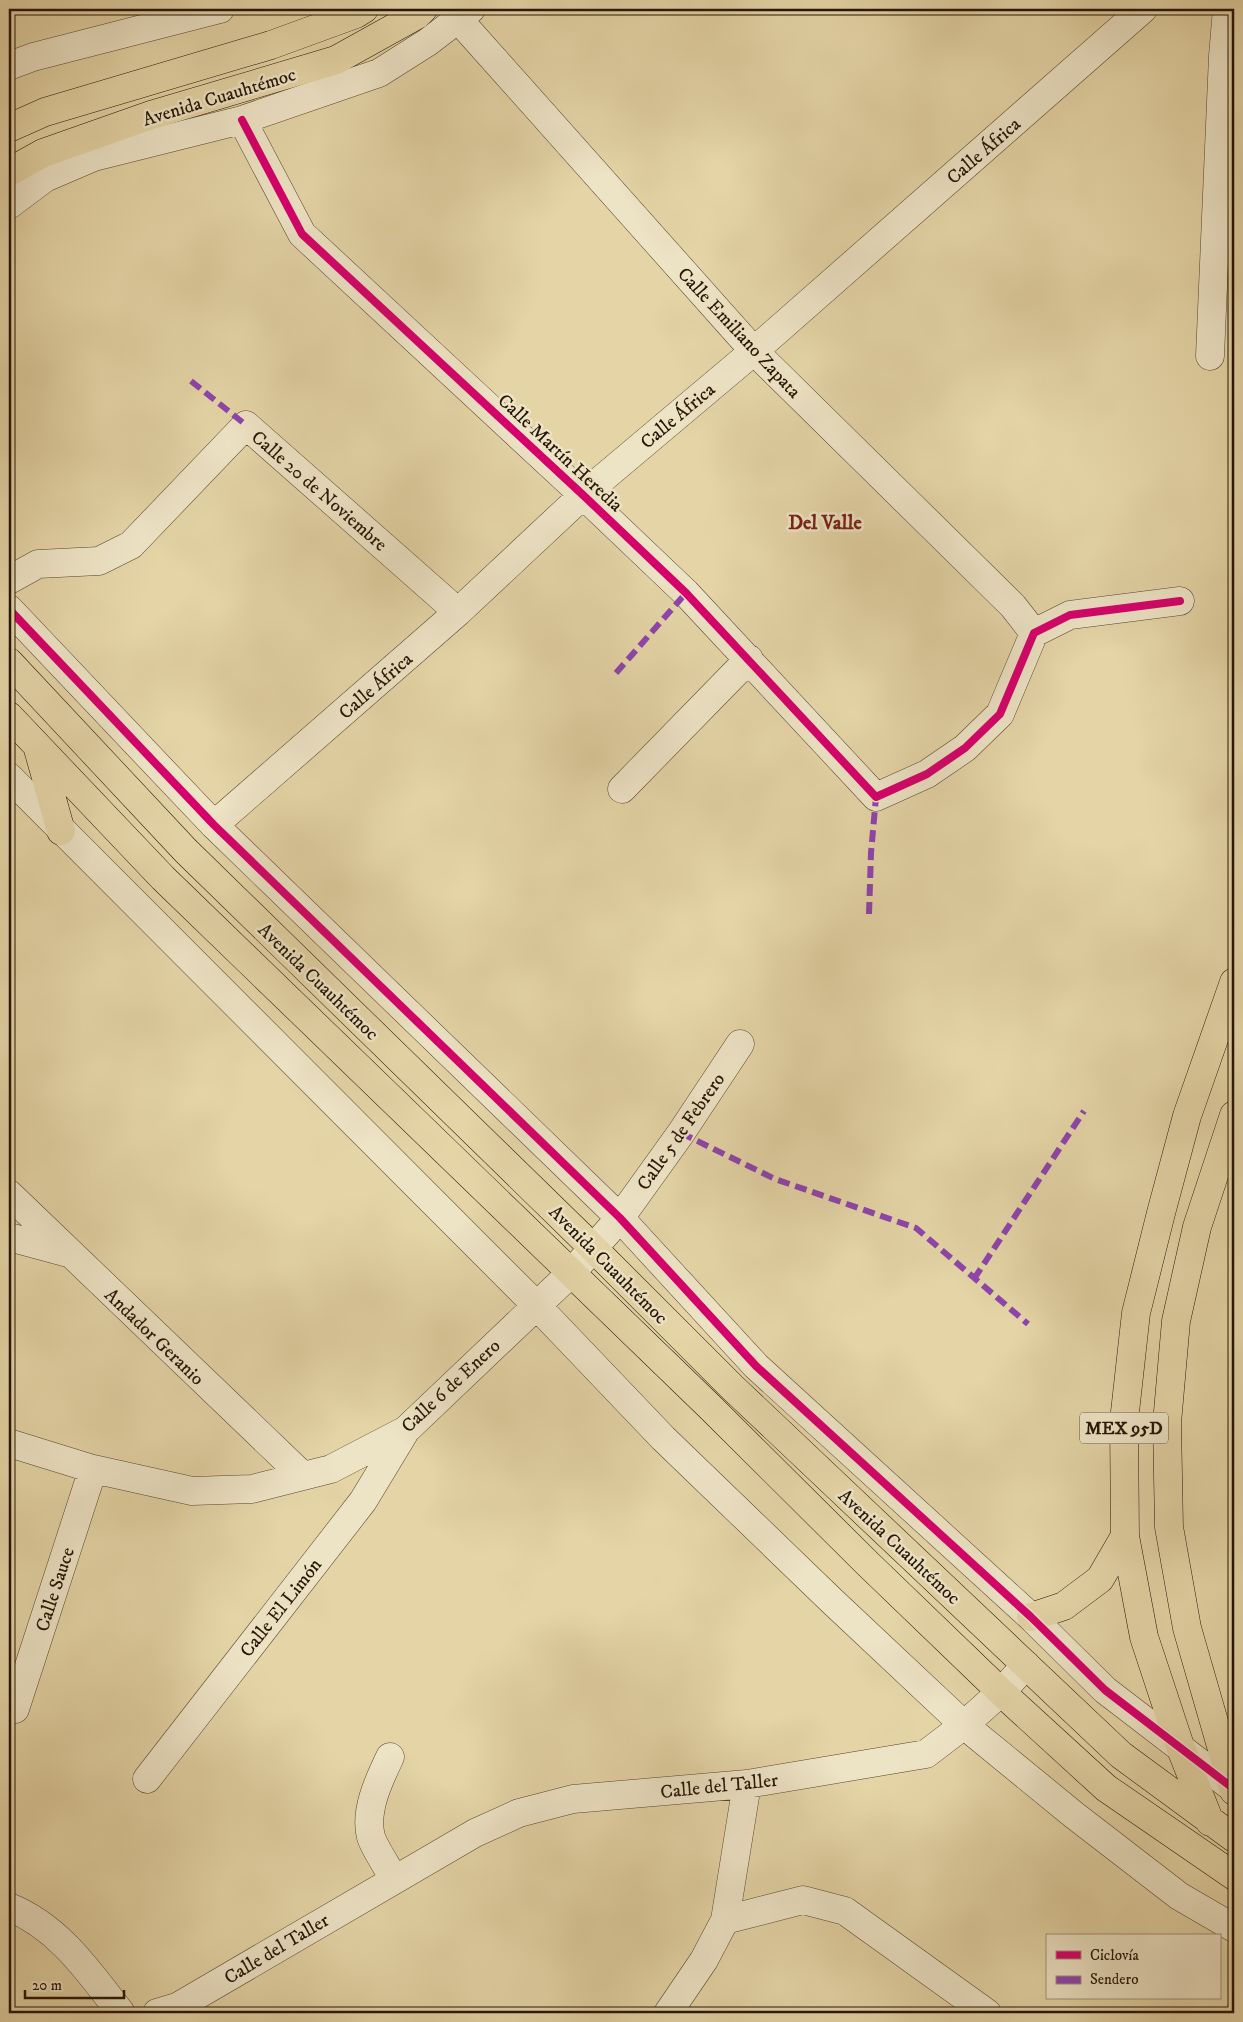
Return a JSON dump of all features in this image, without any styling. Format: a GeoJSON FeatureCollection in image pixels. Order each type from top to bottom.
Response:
{"type":"FeatureCollection","features":[{"type":"Feature","properties":{"kind":"main road","name":"Avenida Cuauhtémoc"},"geometry":{"type":"LineString","coordinates":[[9,128],[45,112],[271,46],[356,14],[364,9]]}},
{"type":"Feature","properties":{"kind":"main road","name":"Avenida Cuauhtémoc"},"geometry":{"type":"LineString","coordinates":[[9,172],[43,154],[151,115],[336,60],[417,15],[423,9]]}},
{"type":"Feature","properties":{"kind":"main road","name":"Avenida Cuauhtémoc"},"geometry":{"type":"LineString","coordinates":[[9,662],[186,851],[593,1248],[732,1387],[1121,1755],[1234,1838]]}},
{"type":"Feature","properties":{"kind":"main road","name":"Avenida Cuauhtémoc"},"geometry":{"type":"LineString","coordinates":[[9,716],[163,878],[716,1413],[867,1563],[1001,1692],[1106,1788],[1234,1876]]}},
{"type":"Feature","properties":{"kind":"main road"},"geometry":{"type":"LineString","coordinates":[[36,745],[61,831]]}},
{"type":"Feature","properties":{"kind":"main road","name":"MEX 95D"},"geometry":{"type":"LineString","coordinates":[[1234,982],[1187,1116],[1160,1213],[1136,1313],[1124,1421],[1125,1536],[1144,1637],[1182,1748],[1210,1822],[1234,1870]]}},
{"type":"Feature","properties":{"kind":"main road","name":"MEX 95D"},"geometry":{"type":"LineString","coordinates":[[1234,1116],[1197,1227],[1176,1321],[1167,1423],[1169,1527],[1187,1628],[1234,1790]]}},
{"type":"Feature","properties":{"kind":"main road"},"geometry":{"type":"LineString","coordinates":[[1031,1617],[1064,1606],[1100,1580],[1125,1536]]}},
{"type":"Feature","properties":{"kind":"street"},"geometry":{"type":"LineString","coordinates":[[9,66],[33,57],[220,9]]}},
{"type":"Feature","properties":{"kind":"street","name":"Calle África"},"geometry":{"type":"LineString","coordinates":[[214,825],[458,612],[584,495],[754,351],[1143,9]]}},
{"type":"Feature","properties":{"kind":"street"},"geometry":{"type":"LineString","coordinates":[[1210,356],[1223,56],[1227,9]]}},
{"type":"Feature","properties":{"kind":"street"},"geometry":{"type":"LineString","coordinates":[[9,205],[45,178],[94,158],[242,120],[379,73],[428,42],[465,14]]}},
{"type":"Feature","properties":{"kind":"street","name":"Calle Emiliano Zapata"},"geometry":{"type":"LineString","coordinates":[[465,14],[754,351],[1013,606],[1034,633]]}},
{"type":"Feature","properties":{"kind":"street","name":"Calle Martín Heredia"},"geometry":{"type":"LineString","coordinates":[[242,120],[302,234],[584,495],[686,593],[876,797],[927,774],[965,748],[1000,714],[1034,633]]}},
{"type":"Feature","properties":{"kind":"street","name":"Calle 20 de Noviembre"},"geometry":{"type":"LineString","coordinates":[[9,580],[38,564],[99,561],[131,544],[246,425],[458,612]]}},
{"type":"Feature","properties":{"kind":"street"},"geometry":{"type":"LineString","coordinates":[[1034,633],[1070,615],[1180,601]]}},
{"type":"Feature","properties":{"kind":"street"},"geometry":{"type":"LineString","coordinates":[[9,609],[214,825],[620,1218],[756,1366],[1031,1617],[1105,1690],[1234,1790]]}},
{"type":"Feature","properties":{"kind":"street"},"geometry":{"type":"LineString","coordinates":[[622,789],[749,659]]}},
{"type":"Feature","properties":{"kind":"street"},"geometry":{"type":"LineString","coordinates":[[9,777],[536,1305],[663,1438],[832,1602],[964,1725],[1074,1815],[1179,1896],[1234,1928]]}},
{"type":"Feature","properties":{"kind":"street","name":"Calle 5 de Febrero"},"geometry":{"type":"LineString","coordinates":[[620,1218],[681,1133],[740,1044]]}},
{"type":"Feature","properties":{"kind":"street","name":"Andador Geranio"},"geometry":{"type":"LineString","coordinates":[[9,1194],[69,1254],[303,1476]]}},
{"type":"Feature","properties":{"kind":"street","name":"Calle 6 de Enero"},"geometry":{"type":"LineString","coordinates":[[9,1443],[93,1469],[192,1491],[252,1489],[331,1468],[406,1430],[571,1273],[620,1218]]}},
{"type":"Feature","properties":{"kind":"street"},"geometry":{"type":"LineString","coordinates":[[9,1237],[69,1254]]}},
{"type":"Feature","properties":{"kind":"street","name":"Calle El Limón"},"geometry":{"type":"LineString","coordinates":[[147,1779],[363,1501],[406,1430]]}},
{"type":"Feature","properties":{"kind":"street","name":"Calle Sauce"},"geometry":{"type":"LineString","coordinates":[[15,1709],[93,1469]]}},
{"type":"Feature","properties":{"kind":"street","name":"Calle del Taller"},"geometry":{"type":"LineString","coordinates":[[157,2013],[177,2007],[394,1878],[475,1833],[519,1813],[574,1799],[747,1784],[926,1754],[964,1725],[1001,1692],[1026,1666]]}},
{"type":"Feature","properties":{"kind":"street"},"geometry":{"type":"LineString","coordinates":[[390,1757],[376,1787],[370,1810],[371,1836],[394,1878]]}},
{"type":"Feature","properties":{"kind":"street"},"geometry":{"type":"LineString","coordinates":[[668,2013],[704,1960],[725,1920],[747,1784]]}},
{"type":"Feature","properties":{"kind":"street"},"geometry":{"type":"LineString","coordinates":[[725,1920],[802,1900],[845,1911],[987,2013]]}},
{"type":"Feature","properties":{"kind":"street"},"geometry":{"type":"LineString","coordinates":[[9,1907],[48,1928],[74,1954],[121,2013]]}},
{"type":"Feature","properties":{"kind":"marked path"},"geometry":{"type":"LineString","coordinates":[[191,381],[246,425]]}},
{"type":"Feature","properties":{"kind":"marked path"},"geometry":{"type":"LineString","coordinates":[[616,673],[686,593]]}},
{"type":"Feature","properties":{"kind":"marked path"},"geometry":{"type":"LineString","coordinates":[[869,914],[871,853],[876,797]]}},
{"type":"Feature","properties":{"kind":"marked path"},"geometry":{"type":"LineString","coordinates":[[974,1279],[1084,1111]]}},
{"type":"Feature","properties":{"kind":"marked path"},"geometry":{"type":"LineString","coordinates":[[681,1133],[775,1179],[916,1228],[1028,1324]]}},
{"type":"Feature","properties":{"kind":"cycle path"},"geometry":{"type":"LineString","coordinates":[[242,120],[302,234],[686,593],[876,797],[927,774],[965,748],[1000,714],[1034,633],[1070,615],[1180,601]]}},
{"type":"Feature","properties":{"kind":"cycle path"},"geometry":{"type":"LineString","coordinates":[[9,609],[214,825],[620,1218],[756,1366],[1031,1617],[1105,1690],[1234,1789]]}},
{"type":"Feature","properties":{"kind":"district","name":"Del Valle"},"geometry":{"type":"Point","coordinates":[825,522]}}]}
